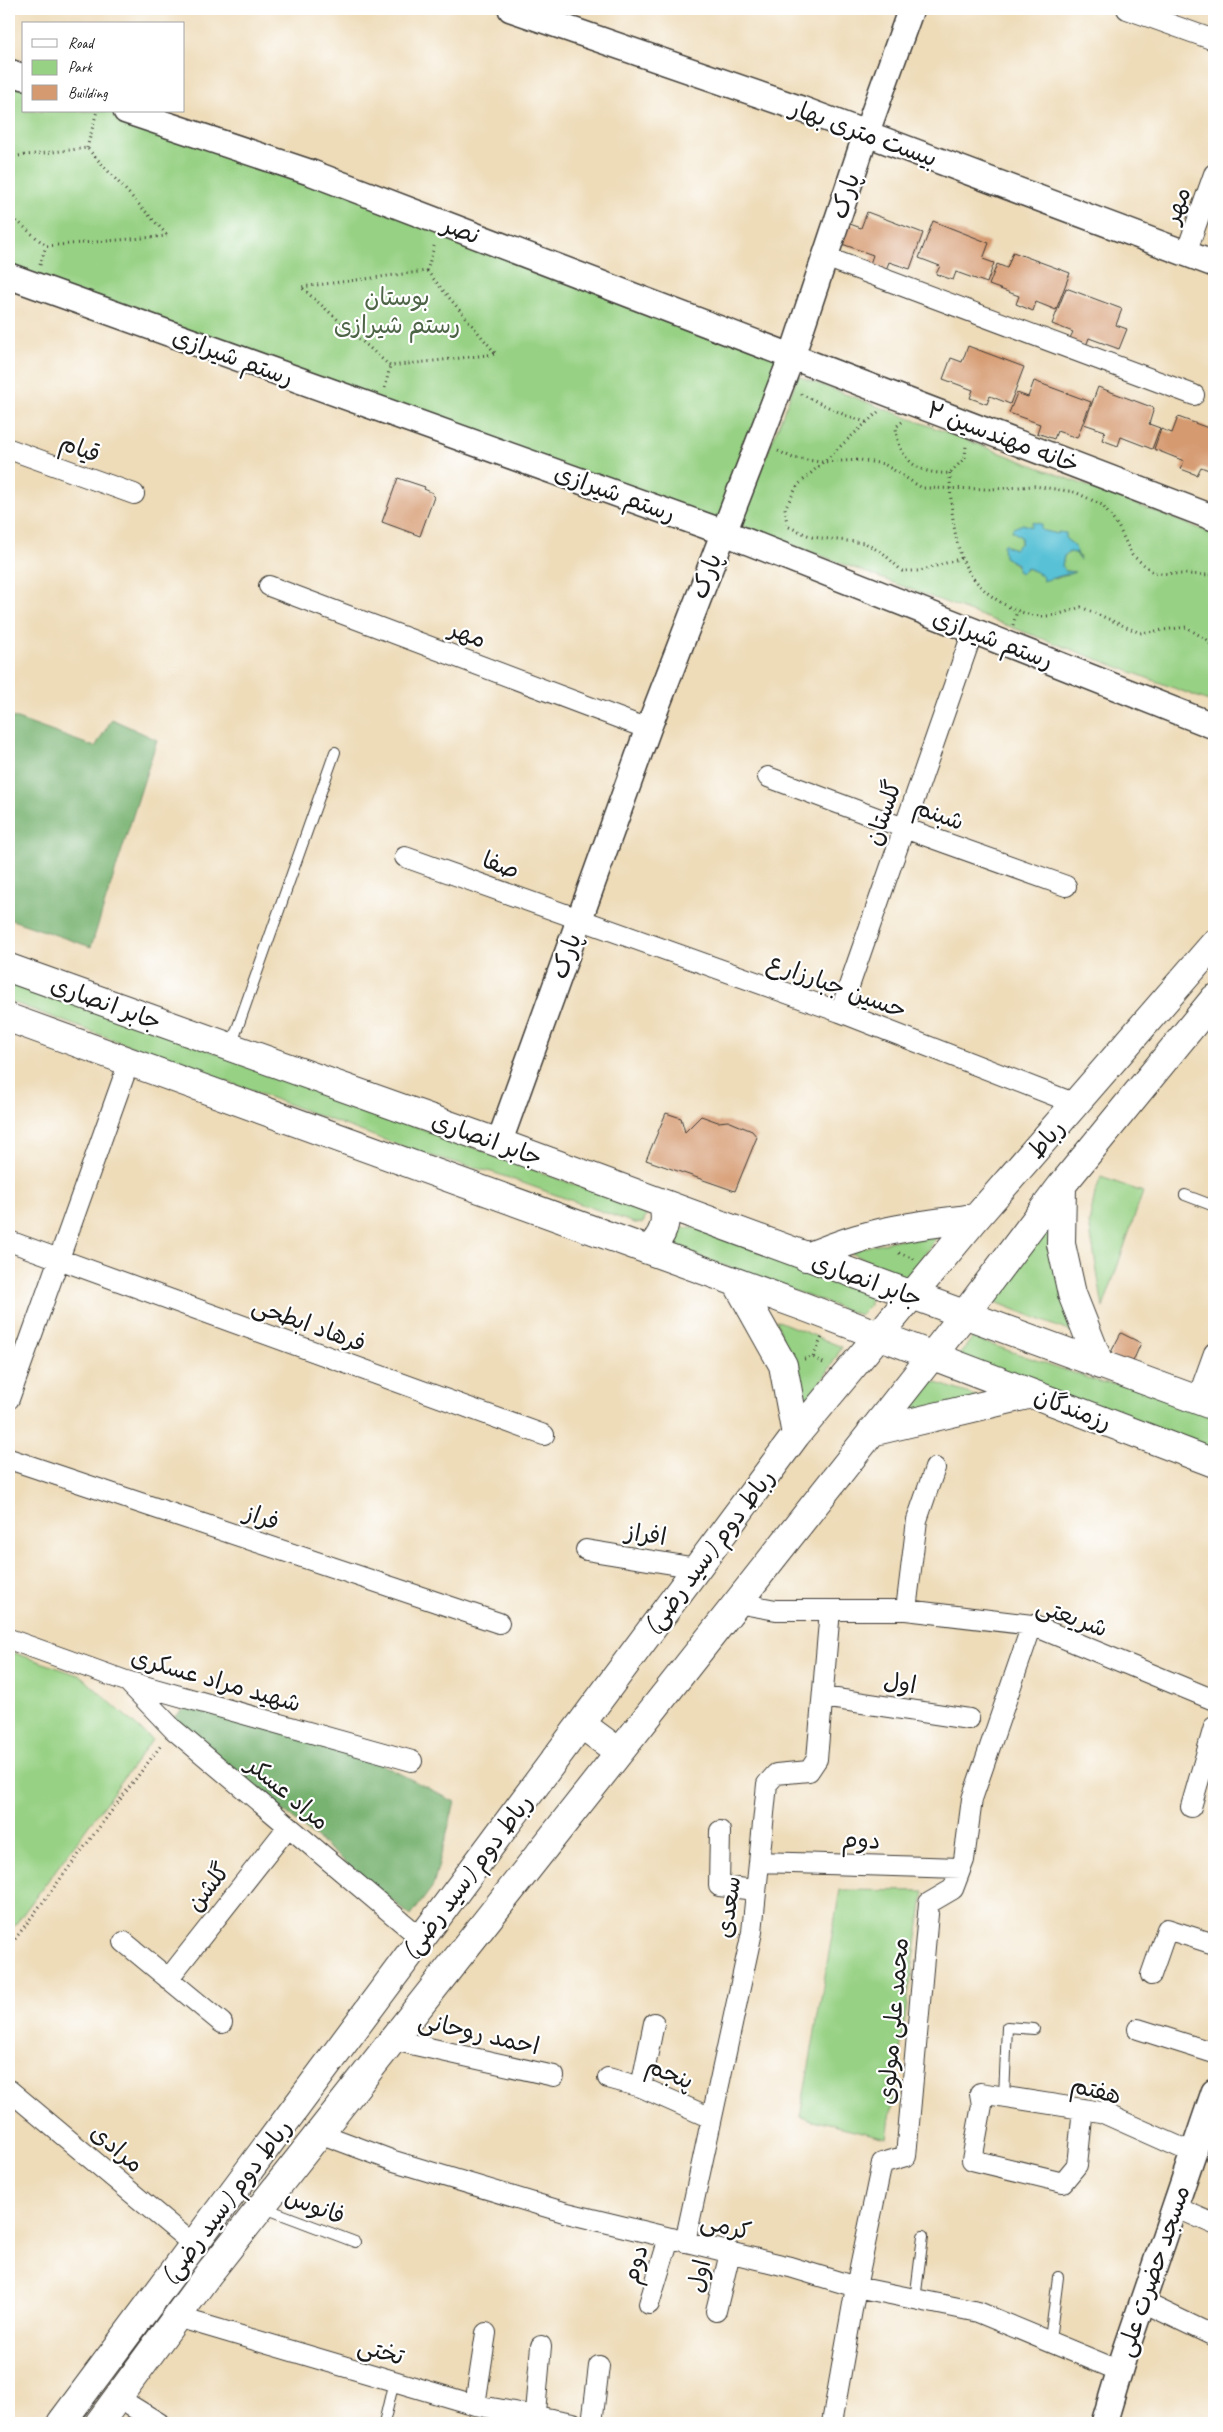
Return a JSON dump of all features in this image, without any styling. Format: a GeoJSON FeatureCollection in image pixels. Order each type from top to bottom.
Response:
{"type":"FeatureCollection","features":[{"type":"Feature","properties":{"kind":"main road","name":"رباط"},"geometry":{"type":"LineString","coordinates":[[879,1336],[976,1218],[1214,944]]}},
{"type":"Feature","properties":{"kind":"main road","name":"جابر انصاری"},"geometry":{"type":"LineString","coordinates":[[9,968],[499,1143],[964,1315]]}},
{"type":"Feature","properties":{"kind":"main road","name":"رباط"},"geometry":{"type":"LineString","coordinates":[[932,1356],[1062,1185],[1214,999]]}},
{"type":"Feature","properties":{"kind":"main road","name":"جابر انصاری"},"geometry":{"type":"LineString","coordinates":[[9,1018],[648,1250],[932,1356]]}},
{"type":"Feature","properties":{"kind":"main road"},"geometry":{"type":"LineString","coordinates":[[1062,1185],[1061,1244],[1072,1294],[1100,1364]]}},
{"type":"Feature","properties":{"kind":"main road"},"geometry":{"type":"LineString","coordinates":[[648,1250],[658,1242],[664,1228],[666,1218],[663,1204]]}},
{"type":"Feature","properties":{"kind":"main road"},"geometry":{"type":"LineString","coordinates":[[806,1257],[858,1239],[915,1226],[976,1218]]}},
{"type":"Feature","properties":{"kind":"main road"},"geometry":{"type":"LineString","coordinates":[[737,1283],[783,1365],[796,1435]]}},
{"type":"Feature","properties":{"kind":"main road"},"geometry":{"type":"LineString","coordinates":[[964,1315],[1205,1403]]}},
{"type":"Feature","properties":{"kind":"main road","name":"رباط دوم (سید رضی)"},"geometry":{"type":"LineString","coordinates":[[61,2423],[796,1435],[879,1336]]}},
{"type":"Feature","properties":{"kind":"main road","name":"رباط دوم (سید رضی)"},"geometry":{"type":"LineString","coordinates":[[99,2423],[176,2317],[261,2207],[932,1356]]}},
{"type":"Feature","properties":{"kind":"main road","name":"رزمندگان"},"geometry":{"type":"LineString","coordinates":[[932,1356],[1214,1463]]}},
{"type":"Feature","properties":{"kind":"main road"},"geometry":{"type":"LineString","coordinates":[[871,1432],[1032,1394]]}},
{"type":"Feature","properties":{"kind":"main road"},"geometry":{"type":"LineString","coordinates":[[581,1724],[619,1752]]}},
{"type":"Feature","properties":{"kind":"street","name":"بیست متری بهار"},"geometry":{"type":"LineString","coordinates":[[511,9],[866,134],[1214,264]]}},
{"type":"Feature","properties":{"kind":"street","name":"پارک"},"geometry":{"type":"LineString","coordinates":[[499,1143],[648,729],[722,532],[792,356],[866,134],[911,9]]}},
{"type":"Feature","properties":{"kind":"street"},"geometry":{"type":"LineString","coordinates":[[1127,9],[1214,40]]}},
{"type":"Feature","properties":{"kind":"street"},"geometry":{"type":"LineString","coordinates":[[9,72],[22,76]]}},
{"type":"Feature","properties":{"kind":"street","name":"نصر"},"geometry":{"type":"LineString","coordinates":[[129,112],[312,173],[792,356]]}},
{"type":"Feature","properties":{"kind":"street","name":"مهر"},"geometry":{"type":"LineString","coordinates":[[1186,253],[1214,174]]}},
{"type":"Feature","properties":{"kind":"street"},"geometry":{"type":"LineString","coordinates":[[825,257],[1194,394]]}},
{"type":"Feature","properties":{"kind":"street","name":"رستم شیرازی"},"geometry":{"type":"LineString","coordinates":[[9,276],[722,532],[1214,726]]}},
{"type":"Feature","properties":{"kind":"street","name":"خانه مهندسین ۲"},"geometry":{"type":"LineString","coordinates":[[792,356],[1214,518]]}},
{"type":"Feature","properties":{"kind":"street","name":"قیام"},"geometry":{"type":"LineString","coordinates":[[9,449],[134,494]]}},
{"type":"Feature","properties":{"kind":"street","name":"مهر"},"geometry":{"type":"LineString","coordinates":[[269,586],[648,729]]}},
{"type":"Feature","properties":{"kind":"street","name":"گلستان"},"geometry":{"type":"LineString","coordinates":[[840,1012],[973,631]]}},
{"type":"Feature","properties":{"kind":"street","name":"شبنم"},"geometry":{"type":"LineString","coordinates":[[768,777],[1066,886]]}},
{"type":"Feature","properties":{"kind":"street","name":"صفا"},"geometry":{"type":"LineString","coordinates":[[405,857],[579,921]]}},
{"type":"Feature","properties":{"kind":"street","name":"حسین جبارزارع"},"geometry":{"type":"LineString","coordinates":[[579,921],[840,1012],[1076,1104]]}},
{"type":"Feature","properties":{"kind":"street"},"geometry":{"type":"LineString","coordinates":[[9,1399],[128,1062]]}},
{"type":"Feature","properties":{"kind":"street","name":"فرهاد ابطحی"},"geometry":{"type":"LineString","coordinates":[[9,1241],[544,1435]]}},
{"type":"Feature","properties":{"kind":"street"},"geometry":{"type":"LineString","coordinates":[[1205,1403],[1214,1353]]}},
{"type":"Feature","properties":{"kind":"street","name":"فراز"},"geometry":{"type":"LineString","coordinates":[[9,1459],[499,1623]]}},
{"type":"Feature","properties":{"kind":"street"},"geometry":{"type":"LineString","coordinates":[[906,1610],[917,1520],[935,1468]]}},
{"type":"Feature","properties":{"kind":"street","name":"افراز"},"geometry":{"type":"LineString","coordinates":[[586,1550],[698,1568]]}},
{"type":"Feature","properties":{"kind":"street","name":"شریعتی"},"geometry":{"type":"LineString","coordinates":[[737,1603],[776,1610],[906,1610],[1032,1625],[1214,1700]]}},
{"type":"Feature","properties":{"kind":"street","name":"سعدی"},"geometry":{"type":"LineString","coordinates":[[677,2240],[711,2118],[752,1932],[767,1784],[776,1774],[809,1771],[818,1759],[830,1610]]}},
{"type":"Feature","properties":{"kind":"street","name":"محمد علی مولوی"},"geometry":{"type":"LineString","coordinates":[[832,2423],[856,2287],[882,2163],[906,2156],[929,1903],[953,1889],[964,1860],[972,1799],[1032,1625]]}},
{"type":"Feature","properties":{"kind":"street","name":"شهید مراد عسکری"},"geometry":{"type":"LineString","coordinates":[[9,1639],[126,1681],[412,1761]]}},
{"type":"Feature","properties":{"kind":"street","name":"مراد عسکر"},"geometry":{"type":"LineString","coordinates":[[126,1681],[173,1729],[422,1938]]}},
{"type":"Feature","properties":{"kind":"street","name":"اول"},"geometry":{"type":"LineString","coordinates":[[823,1697],[969,1718]]}},
{"type":"Feature","properties":{"kind":"street"},"geometry":{"type":"LineString","coordinates":[[1191,1807],[1214,1727]]}},
{"type":"Feature","properties":{"kind":"street","name":"گلشن"},"geometry":{"type":"LineString","coordinates":[[168,1979],[288,1826]]}},
{"type":"Feature","properties":{"kind":"street"},"geometry":{"type":"LineString","coordinates":[[720,1831],[719,1886],[756,1890]]}},
{"type":"Feature","properties":{"kind":"street","name":"دوم"},"geometry":{"type":"LineString","coordinates":[[759,1862],[961,1868]]}},
{"type":"Feature","properties":{"kind":"street"},"geometry":{"type":"LineString","coordinates":[[1151,1975],[1167,1929],[1214,1944]]}},
{"type":"Feature","properties":{"kind":"street"},"geometry":{"type":"LineString","coordinates":[[124,1942],[222,2023]]}},
{"type":"Feature","properties":{"kind":"street"},"geometry":{"type":"LineString","coordinates":[[640,2087],[654,2023]]}},
{"type":"Feature","properties":{"kind":"street"},"geometry":{"type":"LineString","coordinates":[[1138,2029],[1214,2053]]}},
{"type":"Feature","properties":{"kind":"street","name":"احمد روحانی"},"geometry":{"type":"LineString","coordinates":[[393,2040],[554,2076]]}},
{"type":"Feature","properties":{"kind":"street","name":"پنجم"},"geometry":{"type":"LineString","coordinates":[[608,2078],[640,2087],[711,2118]]}},
{"type":"Feature","properties":{"kind":"street","name":"مرادی"},"geometry":{"type":"LineString","coordinates":[[9,2090],[194,2245]]}},
{"type":"Feature","properties":{"kind":"street","name":"مسجد حضرت علی"},"geometry":{"type":"LineString","coordinates":[[1104,2423],[1214,2092]]}},
{"type":"Feature","properties":{"kind":"street","name":"هفتم"},"geometry":{"type":"LineString","coordinates":[[1083,2109],[1078,2165],[1063,2182],[972,2160],[982,2105],[980,2093],[1004,2097],[1083,2109],[1102,2112],[1193,2153]]}},
{"type":"Feature","properties":{"kind":"street","name":"کرمی"},"geometry":{"type":"LineString","coordinates":[[319,2133],[394,2161],[567,2213],[790,2267],[856,2287],[978,2312],[1050,2340],[1120,2371]]}},
{"type":"Feature","properties":{"kind":"street"},"geometry":{"type":"LineString","coordinates":[[1175,2207],[1214,2224]]}},
{"type":"Feature","properties":{"kind":"street","name":"دوم"},"geometry":{"type":"LineString","coordinates":[[649,2304],[677,2240]]}},
{"type":"Feature","properties":{"kind":"street","name":"اول"},"geometry":{"type":"LineString","coordinates":[[716,2311],[730,2253]]}},
{"type":"Feature","properties":{"kind":"street"},"geometry":{"type":"LineString","coordinates":[[1143,2302],[1214,2336]]}},
{"type":"Feature","properties":{"kind":"street","name":"تختی"},"geometry":{"type":"LineString","coordinates":[[176,2317],[475,2405],[534,2420],[573,2423]]}},
{"type":"Feature","properties":{"kind":"street"},"geometry":{"type":"LineString","coordinates":[[475,2405],[486,2333]]}},
{"type":"Feature","properties":{"kind":"street"},"geometry":{"type":"LineString","coordinates":[[534,2420],[541,2346]]}},
{"type":"Feature","properties":{"kind":"street"},"geometry":{"type":"LineString","coordinates":[[592,2423],[599,2366]]}},
{"type":"Feature","properties":{"kind":"street"},"geometry":{"type":"LineString","coordinates":[[118,2398],[159,2423]]}},
{"type":"Feature","properties":{"kind":"lane"},"geometry":{"type":"LineString","coordinates":[[231,1047],[335,752]]}},
{"type":"Feature","properties":{"kind":"lane"},"geometry":{"type":"LineString","coordinates":[[1185,1195],[1214,1206]]}},
{"type":"Feature","properties":{"kind":"lane"},"geometry":{"type":"LineString","coordinates":[[1004,2097],[1007,2027],[1034,2029]]}},
{"type":"Feature","properties":{"kind":"lane","name":"فانوس"},"geometry":{"type":"LineString","coordinates":[[261,2207],[355,2242]]}},
{"type":"Feature","properties":{"kind":"lane"},"geometry":{"type":"LineString","coordinates":[[915,2300],[923,2236]]}},
{"type":"Feature","properties":{"kind":"lane"},"geometry":{"type":"LineString","coordinates":[[1050,2340],[1058,2277]]}},
{"type":"Feature","properties":{"kind":"lane"},"geometry":{"type":"LineString","coordinates":[[384,2423],[394,2381]]}},
{"type":"Feature","properties":{"kind":"path"},"geometry":{"type":"LineString","coordinates":[[87,148],[97,112]]}},
{"type":"Feature","properties":{"kind":"path"},"geometry":{"type":"LineString","coordinates":[[9,157],[87,148]]}},
{"type":"Feature","properties":{"kind":"path"},"geometry":{"type":"LineString","coordinates":[[9,214],[46,246],[168,236],[87,148]]}},
{"type":"Feature","properties":{"kind":"path"},"geometry":{"type":"LineString","coordinates":[[427,271],[441,222]]}},
{"type":"Feature","properties":{"kind":"path"},"geometry":{"type":"LineString","coordinates":[[427,271],[496,354],[390,366],[301,287],[321,284],[427,271]]}},
{"type":"Feature","properties":{"kind":"path"},"geometry":{"type":"LineString","coordinates":[[800,393],[848,416],[866,422]]}},
{"type":"Feature","properties":{"kind":"path"},"geometry":{"type":"LineString","coordinates":[[883,408],[821,462],[798,485],[785,508],[787,526],[812,537],[866,543],[884,554],[902,571],[920,571],[962,558]]}},
{"type":"Feature","properties":{"kind":"path"},"geometry":{"type":"LineString","coordinates":[[907,417],[896,427],[897,444],[911,464],[935,474],[950,473],[965,458],[966,440]]}},
{"type":"Feature","properties":{"kind":"path"},"geometry":{"type":"LineString","coordinates":[[776,448],[780,453],[793,458],[821,462],[860,460],[884,464],[922,488],[1034,486],[1075,492],[1102,505],[1118,526],[1132,555],[1154,573],[1214,575]]}},
{"type":"Feature","properties":{"kind":"path"},"geometry":{"type":"LineString","coordinates":[[950,473],[954,527],[962,558],[977,580],[1000,604],[1017,611],[1043,616],[1059,614],[1081,607],[1140,633],[1186,628],[1214,648]]}},
{"type":"Feature","properties":{"kind":"path"},"geometry":{"type":"LineString","coordinates":[[1013,627],[1017,611]]}},
{"type":"Feature","properties":{"kind":"path"},"geometry":{"type":"LineString","coordinates":[[894,1251],[920,1262]]}},
{"type":"Feature","properties":{"kind":"path"},"geometry":{"type":"LineString","coordinates":[[813,1357],[821,1339]]}},
{"type":"Feature","properties":{"kind":"path"},"geometry":{"type":"LineString","coordinates":[[798,1360],[813,1357],[830,1367]]}},
{"type":"Feature","properties":{"kind":"path"},"geometry":{"type":"LineString","coordinates":[[9,1947],[173,1729]]}},
{"type":"Feature","properties":{"kind":"green space","name":"بوستان رستم شیرازی"},"geometry":{"type":"Polygon","coordinates":[[[9,72],[22,76],[22,112],[128,112],[792,356],[723,532],[9,277],[9,72]]]}},
{"type":"Feature","properties":{"kind":"green space"},"geometry":{"type":"Polygon","coordinates":[[[798,376],[1214,534],[1214,703],[739,525],[798,376]],[[1023,524],[1018,533],[1021,537],[1021,544],[1014,549],[1007,546],[1013,563],[1025,571],[1026,568],[1055,579],[1073,572],[1065,571],[1062,566],[1064,556],[1070,552],[1076,553],[1080,558],[1065,539],[1023,524]]]}},
{"type":"Feature","properties":{"kind":"green space"},"geometry":{"type":"Polygon","coordinates":[[[9,716],[95,747],[112,719],[157,740],[91,947],[9,919],[9,716]]]}},
{"type":"Feature","properties":{"kind":"green space"},"geometry":{"type":"Polygon","coordinates":[[[9,977],[641,1209],[646,1216],[643,1223],[634,1223],[495,1173],[417,1152],[9,1001],[9,977]]]}},
{"type":"Feature","properties":{"kind":"green space"},"geometry":{"type":"Polygon","coordinates":[[[1101,1177],[1143,1192],[1103,1308],[1089,1223],[1095,1193],[1101,1177]]]}},
{"type":"Feature","properties":{"kind":"green space"},"geometry":{"type":"Polygon","coordinates":[[[1051,1216],[1078,1335],[988,1299],[1051,1216]]]}},
{"type":"Feature","properties":{"kind":"green space"},"geometry":{"type":"Polygon","coordinates":[[[683,1228],[695,1228],[870,1293],[870,1305],[860,1315],[687,1252],[676,1245],[676,1235],[683,1228]]]}},
{"type":"Feature","properties":{"kind":"green space"},"geometry":{"type":"Polygon","coordinates":[[[942,1230],[907,1280],[847,1251],[942,1230]]]}},
{"type":"Feature","properties":{"kind":"green space"},"geometry":{"type":"Polygon","coordinates":[[[776,1320],[842,1347],[801,1417],[791,1362],[776,1320]]]}},
{"type":"Feature","properties":{"kind":"green space"},"geometry":{"type":"Polygon","coordinates":[[[972,1338],[1100,1382],[1128,1385],[1214,1414],[1214,1451],[958,1357],[972,1338]]]}},
{"type":"Feature","properties":{"kind":"green space"},"geometry":{"type":"Polygon","coordinates":[[[925,1379],[982,1398],[893,1421],[925,1379]]]}},
{"type":"Feature","properties":{"kind":"green space"},"geometry":{"type":"Polygon","coordinates":[[[9,1651],[81,1676],[152,1740],[9,1933],[9,1651]]]}},
{"type":"Feature","properties":{"kind":"green space"},"geometry":{"type":"Polygon","coordinates":[[[185,1708],[293,1733],[379,1763],[455,1802],[433,1886],[411,1916],[172,1719],[185,1708]]]}},
{"type":"Feature","properties":{"kind":"green space"},"geometry":{"type":"Polygon","coordinates":[[[840,1890],[924,1891],[887,2138],[800,2117],[840,1890]]]}},
{"type":"Feature","properties":{"kind":"water"},"geometry":{"type":"Polygon","coordinates":[[[1032,522],[1041,524],[1041,530],[1058,534],[1058,532],[1066,533],[1066,539],[1074,545],[1080,560],[1076,553],[1069,552],[1064,556],[1062,566],[1065,571],[1075,572],[1043,581],[1042,575],[1027,568],[1021,573],[1017,571],[1017,564],[1004,557],[1003,545],[1005,543],[1014,549],[1021,543],[1021,537],[1012,531],[1013,528],[1023,524],[1032,527],[1032,522]]]}},
{"type":"Feature","properties":{"kind":"building"},"geometry":{"type":"Polygon","coordinates":[[[867,212],[923,233],[910,269],[889,262],[886,270],[870,264],[873,255],[842,244],[850,224],[861,228],[867,212]]]}},
{"type":"Feature","properties":{"kind":"building"},"geometry":{"type":"Polygon","coordinates":[[[933,221],[989,243],[983,259],[994,263],[987,283],[956,272],[953,280],[936,274],[940,266],[919,258],[933,221]]]}},
{"type":"Feature","properties":{"kind":"building"},"geometry":{"type":"Polygon","coordinates":[[[1013,252],[1070,273],[1056,310],[1036,302],[1033,311],[1016,304],[1019,296],[989,285],[997,264],[1007,268],[1013,252]]]}},
{"type":"Feature","properties":{"kind":"building"},"geometry":{"type":"Polygon","coordinates":[[[1066,288],[1122,309],[1116,325],[1127,329],[1119,349],[1089,338],[1086,346],[1069,340],[1073,332],[1052,324],[1066,288]]]}},
{"type":"Feature","properties":{"kind":"building"},"geometry":{"type":"Polygon","coordinates":[[[968,346],[1024,367],[1010,404],[990,396],[987,404],[970,398],[973,390],[943,379],[951,358],[962,362],[968,346]]]}},
{"type":"Feature","properties":{"kind":"building"},"geometry":{"type":"Polygon","coordinates":[[[1034,381],[1091,402],[1077,438],[1057,431],[1054,439],[1037,433],[1040,424],[1009,413],[1017,393],[1028,397],[1034,381]]]}},
{"type":"Feature","properties":{"kind":"building"},"geometry":{"type":"Polygon","coordinates":[[[1098,387],[1154,408],[1149,424],[1160,428],[1152,449],[1121,437],[1118,446],[1102,440],[1105,431],[1084,424],[1098,387]]]}},
{"type":"Feature","properties":{"kind":"building"},"geometry":{"type":"Polygon","coordinates":[[[1178,417],[1214,430],[1214,472],[1201,467],[1197,475],[1181,469],[1184,461],[1154,449],[1161,429],[1172,433],[1178,417]]]}},
{"type":"Feature","properties":{"kind":"building"},"geometry":{"type":"Polygon","coordinates":[[[398,478],[425,487],[424,489],[433,493],[434,497],[420,536],[382,522],[398,478]]]}},
{"type":"Feature","properties":{"kind":"building"},"geometry":{"type":"Polygon","coordinates":[[[666,1113],[681,1118],[685,1132],[701,1116],[718,1122],[728,1121],[752,1131],[757,1137],[735,1191],[646,1160],[666,1113]]]}},
{"type":"Feature","properties":{"kind":"building"},"geometry":{"type":"Polygon","coordinates":[[[1121,1333],[1141,1343],[1131,1366],[1109,1356],[1121,1333]]]}}]}
